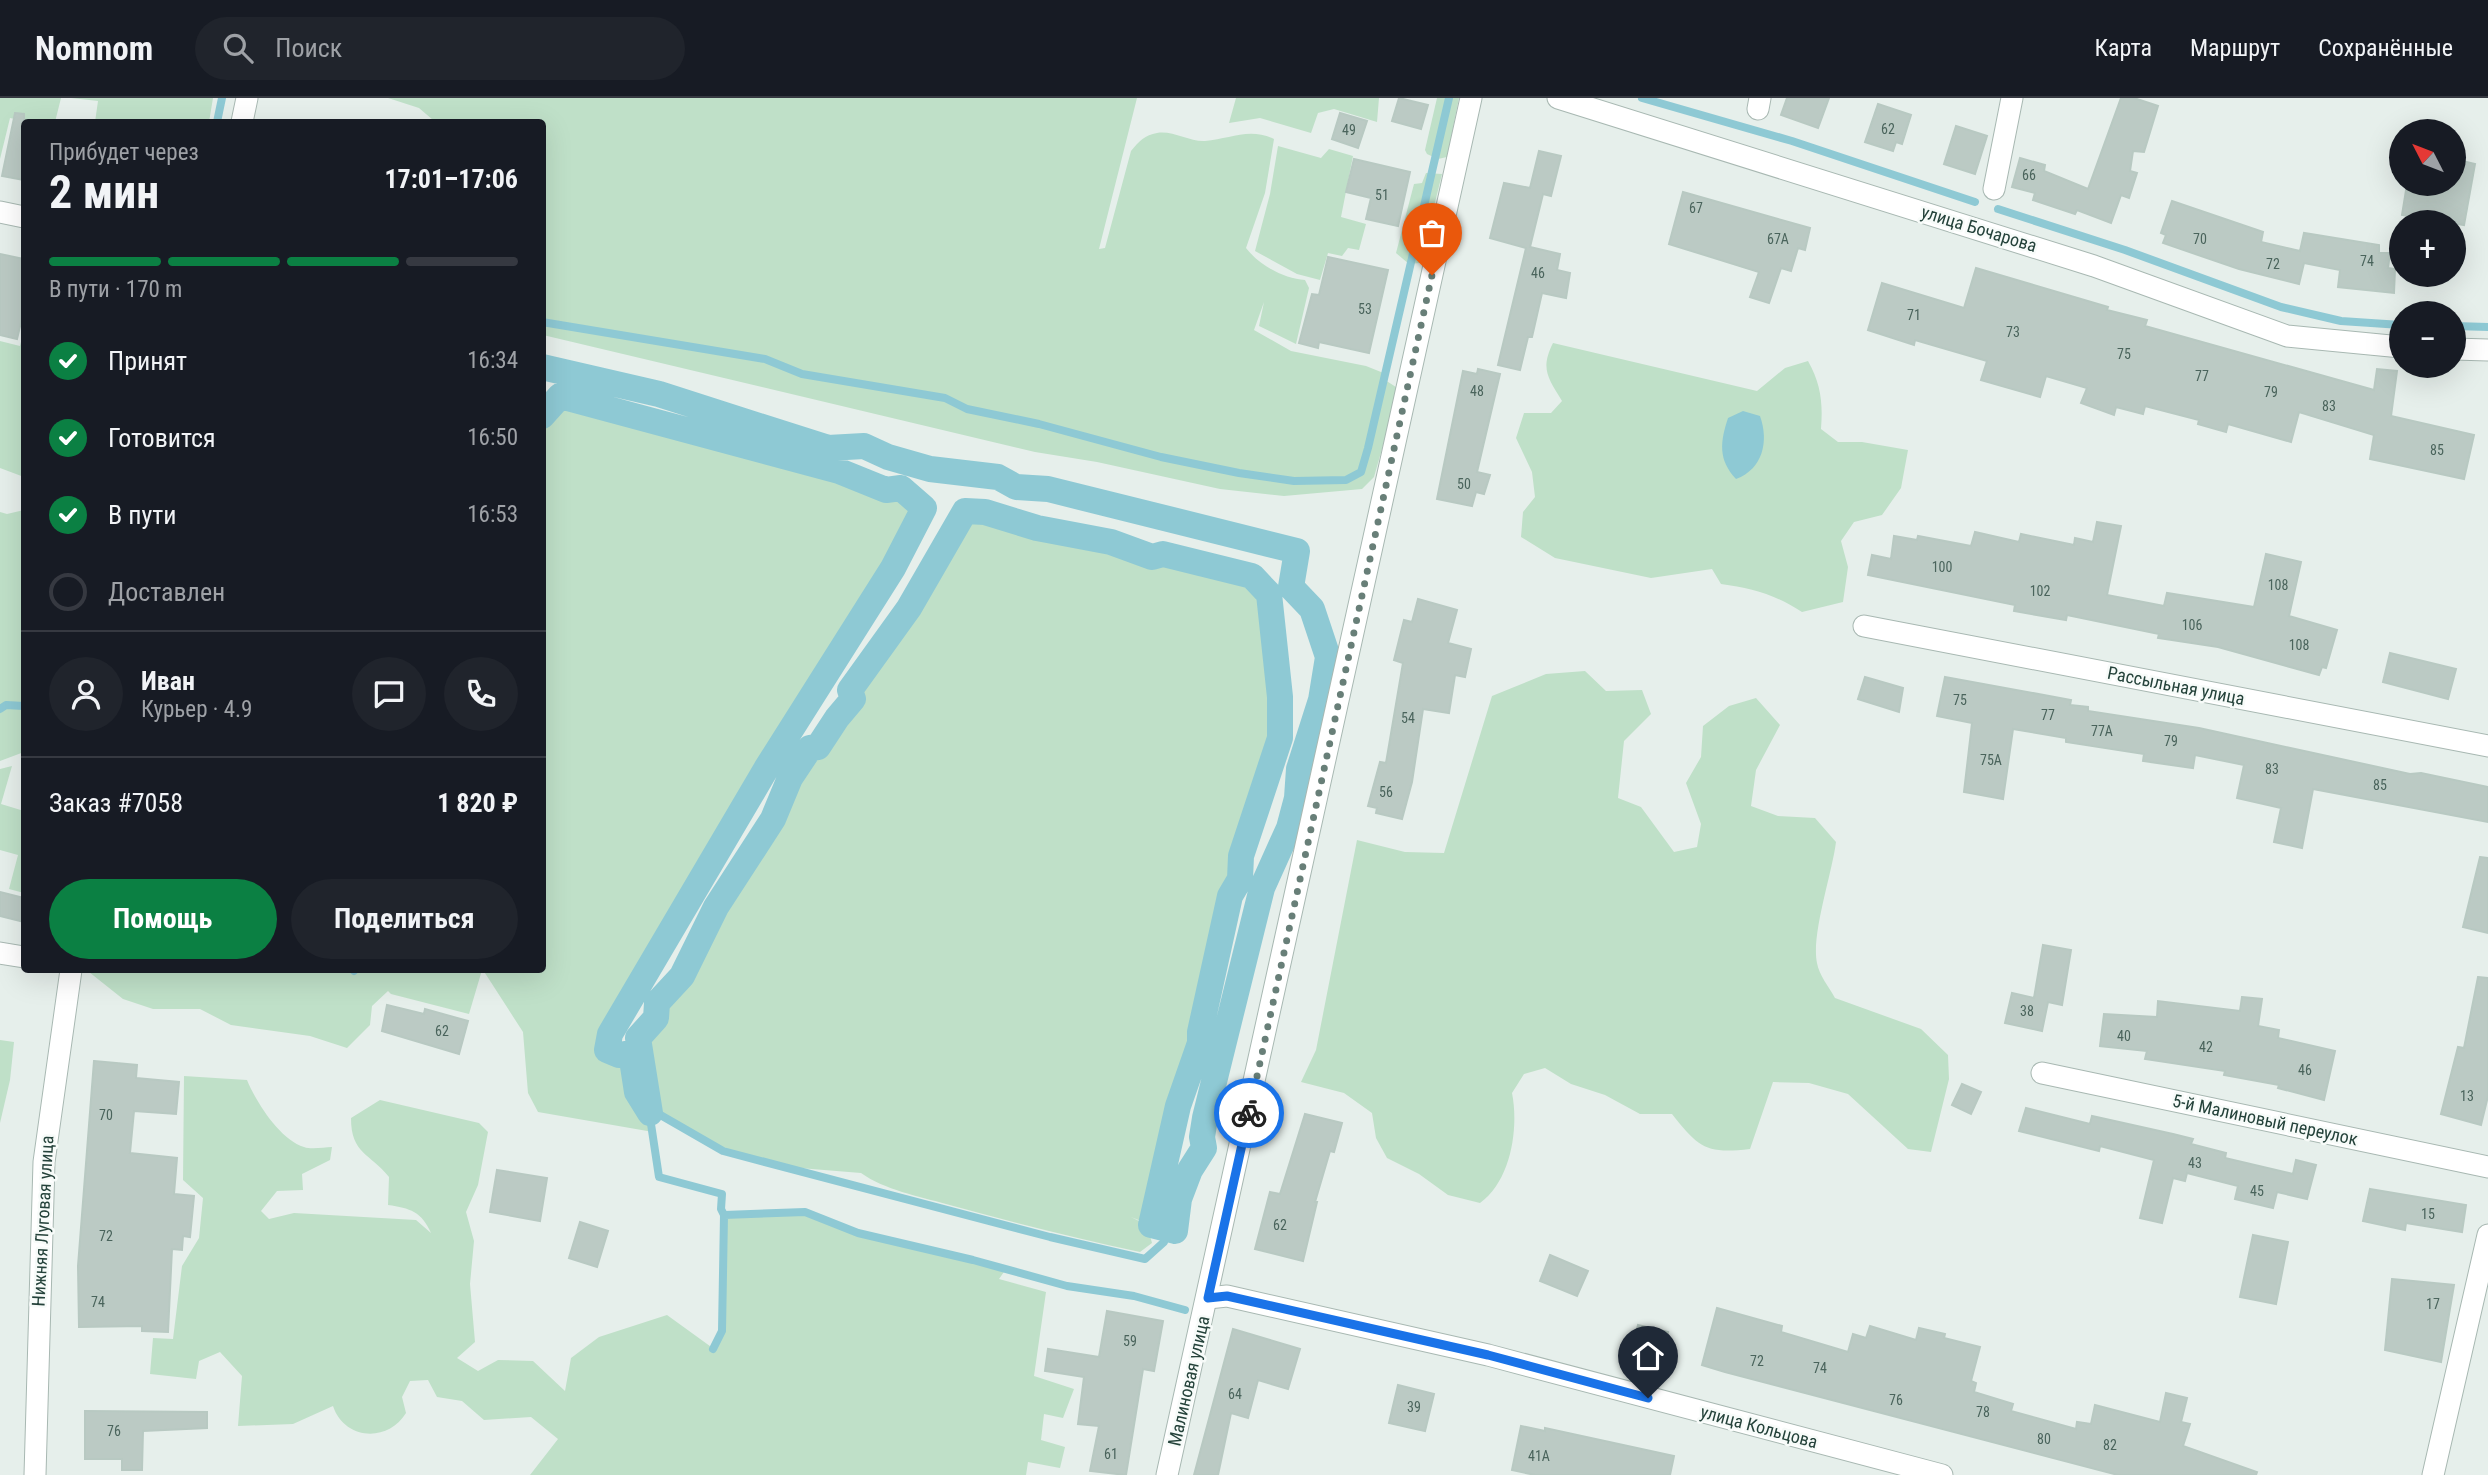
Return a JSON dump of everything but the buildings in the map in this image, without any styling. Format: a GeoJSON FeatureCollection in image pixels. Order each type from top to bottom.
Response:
{"type":"FeatureCollection","features":[{"type":"Feature","properties":{"kind":"street"},"geometry":{"type":"LineString","coordinates":[[244,119],[247,98]]}},
{"type":"Feature","properties":{"kind":"street","name":"Малиновая улица"},"geometry":{"type":"LineString","coordinates":[[1167,1475],[1471,98]]}},
{"type":"Feature","properties":{"kind":"street","name":"улица Бочарова"},"geometry":{"type":"LineString","coordinates":[[1558,98],[2094,265],[2287,336],[2389,346]]}},
{"type":"Feature","properties":{"kind":"street"},"geometry":{"type":"LineString","coordinates":[[1994,190],[2012,98]]}},
{"type":"Feature","properties":{"kind":"street"},"geometry":{"type":"LineString","coordinates":[[0,212],[21,216]]}},
{"type":"Feature","properties":{"kind":"street"},"geometry":{"type":"LineString","coordinates":[[2466,349],[2488,350]]}},
{"type":"Feature","properties":{"kind":"street","name":"Рассыльная улица"},"geometry":{"type":"LineString","coordinates":[[1864,625],[2488,746]]}},
{"type":"Feature","properties":{"kind":"street"},"geometry":{"type":"LineString","coordinates":[[0,953],[21,956]]}},
{"type":"Feature","properties":{"kind":"street","name":"Нижняя Луговая улица"},"geometry":{"type":"LineString","coordinates":[[35,1475],[44,1162],[71,973]]}},
{"type":"Feature","properties":{"kind":"street","name":"5-й Малиновый переулок"},"geometry":{"type":"LineString","coordinates":[[2042,1073],[2488,1167]]}},
{"type":"Feature","properties":{"kind":"street"},"geometry":{"type":"LineString","coordinates":[[2433,1475],[2488,1235]]}},
{"type":"Feature","properties":{"kind":"street","name":"улица Кольцова"},"geometry":{"type":"LineString","coordinates":[[1208,1298],[1227,1296],[1488,1355],[1942,1475]]}},
{"type":"Feature","properties":{"kind":"green space"},"geometry":{"type":"Polygon","coordinates":[[[0,98],[61,98],[56,119],[10,118],[0,159],[0,98]]]}},
{"type":"Feature","properties":{"kind":"green space"},"geometry":{"type":"Polygon","coordinates":[[[71,98],[213,98],[210,119],[95,119],[98,101],[71,98]]]}},
{"type":"Feature","properties":{"kind":"green space"},"geometry":{"type":"Polygon","coordinates":[[[388,98],[1137,98],[1099,249],[1105,248],[1131,151],[1146,137],[1163,133],[1205,141],[1256,134],[1274,139],[1265,193],[1246,248],[1272,270],[1305,280],[1309,288],[1296,344],[1259,326],[1264,302],[1254,330],[1291,351],[1366,366],[1386,374],[1385,380],[1399,389],[1374,477],[1362,489],[1284,496],[1220,489],[1097,462],[1035,452],[546,336],[546,119],[432,119],[419,108],[388,98]]]}},
{"type":"Feature","properties":{"kind":"green space"},"geometry":{"type":"Polygon","coordinates":[[[1236,98],[1379,98],[1377,122],[1334,109],[1318,113],[1311,133],[1260,118],[1229,123],[1236,98]]]}},
{"type":"Feature","properties":{"kind":"green space"},"geometry":{"type":"Polygon","coordinates":[[[1437,98],[1459,98],[1447,157],[1438,159],[1427,154],[1425,150],[1437,98]]]}},
{"type":"Feature","properties":{"kind":"green space"},"geometry":{"type":"Polygon","coordinates":[[[1278,146],[1321,158],[1329,149],[1353,156],[1341,217],[1366,224],[1359,250],[1348,248],[1342,256],[1328,253],[1320,280],[1297,274],[1255,251],[1270,194],[1278,146]]]}},
{"type":"Feature","properties":{"kind":"green space"},"geometry":{"type":"Polygon","coordinates":[[[1426,173],[1442,174],[1420,263],[1409,264],[1396,253],[1414,184],[1422,183],[1426,173]]]}},
{"type":"Feature","properties":{"kind":"green space"},"geometry":{"type":"Polygon","coordinates":[[[0,341],[20,346],[21,342],[21,476],[0,468],[0,341]]]}},
{"type":"Feature","properties":{"kind":"green space"},"geometry":{"type":"Polygon","coordinates":[[[1553,343],[1757,391],[1785,368],[1808,361],[1820,394],[1821,429],[1838,442],[1862,442],[1908,450],[1901,488],[1882,515],[1854,522],[1841,541],[1848,567],[1843,602],[1802,612],[1763,593],[1721,584],[1712,569],[1651,578],[1555,558],[1521,537],[1523,512],[1535,497],[1532,472],[1516,438],[1524,413],[1551,413],[1562,401],[1546,367],[1553,343]]]}},
{"type":"Feature","properties":{"kind":"green space"},"geometry":{"type":"Polygon","coordinates":[[[560,396],[839,471],[886,490],[901,488],[924,508],[893,568],[766,769],[610,1034],[607,1050],[619,1055],[631,1053],[637,1092],[650,1113],[653,1132],[538,1112],[528,1093],[523,1032],[485,973],[546,973],[546,412],[560,396]]]}},
{"type":"Feature","properties":{"kind":"green space"},"geometry":{"type":"Polygon","coordinates":[[[21,511],[21,753],[0,761],[0,512],[7,514],[21,511]]]}},
{"type":"Feature","properties":{"kind":"green space"},"geometry":{"type":"Polygon","coordinates":[[[965,511],[985,512],[1037,528],[1111,542],[1152,557],[1163,554],[1252,576],[1269,594],[1280,697],[1280,738],[1241,856],[1240,879],[1230,896],[1200,1032],[1200,1043],[1178,1106],[1151,1225],[1131,1217],[1147,1225],[1152,1243],[1140,1252],[1043,1230],[913,1195],[880,1184],[861,1173],[775,1166],[723,1151],[649,1105],[638,1038],[656,1018],[657,1003],[682,976],[716,907],[773,819],[790,778],[810,748],[819,747],[853,699],[850,690],[909,608],[965,511]]]}},
{"type":"Feature","properties":{"kind":"green space"},"geometry":{"type":"Polygon","coordinates":[[[1585,671],[1606,691],[1642,690],[1651,714],[1624,741],[1618,798],[1641,807],[1674,852],[1697,847],[1701,824],[1686,783],[1701,757],[1703,726],[1729,706],[1756,698],[1780,725],[1756,770],[1751,806],[1778,816],[1815,818],[1836,842],[1819,921],[1816,951],[1820,972],[1835,998],[1921,1029],[1948,1055],[1949,1079],[1931,1152],[1908,1149],[1848,1094],[1809,1083],[1773,1082],[1750,1149],[1713,1149],[1689,1135],[1672,1114],[1640,1114],[1605,1095],[1571,1084],[1545,1068],[1524,1074],[1512,1093],[1513,1137],[1506,1168],[1491,1193],[1480,1203],[1448,1195],[1419,1174],[1387,1158],[1376,1138],[1372,1113],[1344,1093],[1301,1082],[1316,1050],[1357,840],[1405,852],[1444,853],[1492,696],[1546,674],[1585,671]]]}},
{"type":"Feature","properties":{"kind":"green space"},"geometry":{"type":"Polygon","coordinates":[[[12,766],[1,804],[21,810],[21,892],[9,889],[18,855],[0,850],[0,769],[12,766]]]}},
{"type":"Feature","properties":{"kind":"green space"},"geometry":{"type":"Polygon","coordinates":[[[90,973],[481,973],[469,1014],[388,991],[372,1006],[370,1025],[347,1048],[310,1036],[231,1025],[200,1009],[153,1009],[123,999],[90,973]]]}},
{"type":"Feature","properties":{"kind":"green space"},"geometry":{"type":"Polygon","coordinates":[[[0,1040],[14,1042],[10,1080],[0,1123],[0,1040]]]}},
{"type":"Feature","properties":{"kind":"green space"},"geometry":{"type":"Polygon","coordinates":[[[184,1076],[247,1080],[256,1099],[286,1137],[307,1148],[332,1147],[330,1160],[302,1174],[303,1190],[277,1191],[261,1211],[269,1219],[294,1213],[416,1220],[431,1233],[424,1220],[414,1212],[388,1205],[389,1177],[358,1146],[354,1139],[351,1118],[380,1100],[479,1123],[488,1132],[478,1185],[466,1212],[474,1241],[470,1284],[475,1342],[457,1358],[478,1371],[498,1360],[533,1361],[565,1391],[571,1358],[599,1337],[667,1315],[714,1349],[723,1331],[724,1215],[805,1212],[858,1233],[1006,1269],[999,1279],[1046,1292],[1034,1376],[1074,1389],[1063,1418],[1044,1414],[1041,1440],[1065,1447],[1060,1468],[1028,1462],[1026,1475],[530,1475],[558,1439],[531,1417],[484,1420],[462,1401],[437,1397],[428,1380],[410,1381],[402,1397],[406,1413],[398,1423],[378,1433],[367,1434],[347,1426],[333,1406],[293,1424],[238,1426],[242,1376],[220,1352],[199,1361],[196,1379],[150,1374],[153,1338],[173,1339],[182,1266],[199,1238],[203,1198],[183,1180],[184,1076]]]}},
{"type":"Feature","properties":{"kind":"water"},"geometry":{"type":"Polygon","coordinates":[[[1743,411],[1760,416],[1764,435],[1758,461],[1736,479],[1723,458],[1722,443],[1728,418],[1743,411]]]}},
{"type":"Feature","properties":{"kind":"waterway"},"geometry":{"type":"LineString","coordinates":[[218,119],[222,98]]}},
{"type":"Feature","properties":{"kind":"waterway"},"geometry":{"type":"LineString","coordinates":[[546,323],[765,359],[802,374],[945,398],[967,409],[1039,424],[1161,457],[1239,473],[1294,481],[1346,480],[1361,472],[1368,448],[1449,98]]}},
{"type":"Feature","properties":{"kind":"waterway"},"geometry":{"type":"LineString","coordinates":[[1642,98],[1792,141],[1975,202]]}},
{"type":"Feature","properties":{"kind":"waterway"},"geometry":{"type":"LineString","coordinates":[[1998,209],[2125,250],[2281,307],[2341,321],[2389,324]]}},
{"type":"Feature","properties":{"kind":"waterway"},"geometry":{"type":"LineString","coordinates":[[2466,326],[2488,327]]}},
{"type":"Feature","properties":{"kind":"waterway"},"geometry":{"type":"LineString","coordinates":[[546,368],[659,394],[828,448],[864,446],[888,457],[930,469],[998,477],[1016,487],[1048,489],[1297,551],[1291,587],[1312,609],[1328,657],[1321,700],[1299,769],[1297,798],[1289,828],[1262,888],[1205,1118],[1202,1137],[1204,1148],[1190,1170],[1179,1199],[1175,1231],[1151,1225],[1178,1106],[1200,1043],[1200,1032],[1230,896],[1240,879],[1241,856],[1280,738],[1280,697],[1269,594],[1252,576],[1163,554],[1152,557],[1111,542],[1037,528],[985,512],[965,511],[909,608],[850,690],[853,699],[818,747],[810,748],[790,778],[773,819],[716,907],[682,976],[657,1003],[656,1018],[638,1038],[650,1113],[637,1092],[631,1053],[619,1055],[607,1050],[610,1034],[766,769],[893,568],[924,508],[901,488],[886,490],[839,471],[560,396],[546,412]]}},
{"type":"Feature","properties":{"kind":"waterway"},"geometry":{"type":"LineString","coordinates":[[0,709],[6,705],[21,706]]}},
{"type":"Feature","properties":{"kind":"waterway"},"geometry":{"type":"LineString","coordinates":[[638,1038],[659,1177],[722,1194],[721,1209],[724,1215]]}},
{"type":"Feature","properties":{"kind":"waterway"},"geometry":{"type":"LineString","coordinates":[[650,1109],[723,1151],[1050,1237],[1145,1259],[1164,1242],[1170,1219]]}},
{"type":"Feature","properties":{"kind":"waterway"},"geometry":{"type":"LineString","coordinates":[[713,1349],[722,1331],[724,1215],[805,1212],[858,1233],[1067,1286],[1134,1296],[1185,1310]]}},
{"type":"Feature","properties":{"kind":"way so far"},"geometry":{"type":"LineString","coordinates":[[1249,1113],[1432,275]]}},
{"type":"Feature","properties":{"kind":"route"},"geometry":{"type":"LineString","coordinates":[[1249,1113],[1208,1298],[1227,1296],[1488,1355],[1648,1398]]}}]}
